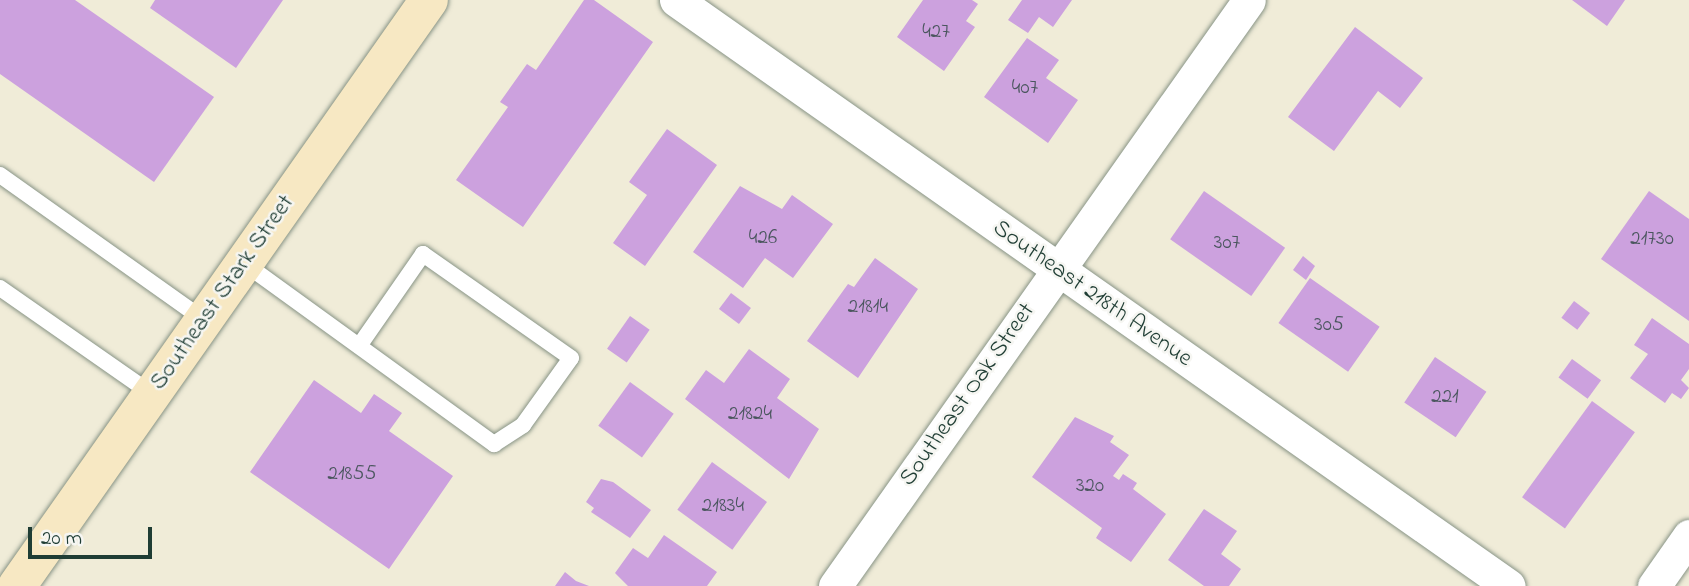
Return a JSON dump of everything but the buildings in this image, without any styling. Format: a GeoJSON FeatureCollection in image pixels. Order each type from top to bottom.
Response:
{"type":"FeatureCollection","features":[{"type":"Feature","properties":{"kind":"main road","name":"Southeast Stark Street"},"geometry":{"type":"LineString","coordinates":[[16,586],[429,0]]}},
{"type":"Feature","properties":{"kind":"street","name":"Southeast 218th Avenue"},"geometry":{"type":"LineString","coordinates":[[676,0],[1509,586]]}},
{"type":"Feature","properties":{"kind":"street","name":"Southeast Oak Street"},"geometry":{"type":"LineString","coordinates":[[835,586],[1249,0]]}},
{"type":"Feature","properties":{"kind":"street"},"geometry":{"type":"LineString","coordinates":[[1654,586],[1689,536]]}},
{"type":"Feature","properties":{"kind":"lane"},"geometry":{"type":"LineString","coordinates":[[0,174],[204,320]]}},
{"type":"Feature","properties":{"kind":"lane"},"geometry":{"type":"LineString","coordinates":[[244,263],[494,444],[523,425],[571,358],[423,254],[359,346]]}},
{"type":"Feature","properties":{"kind":"lane"},"geometry":{"type":"LineString","coordinates":[[0,288],[152,394]]}}]}
